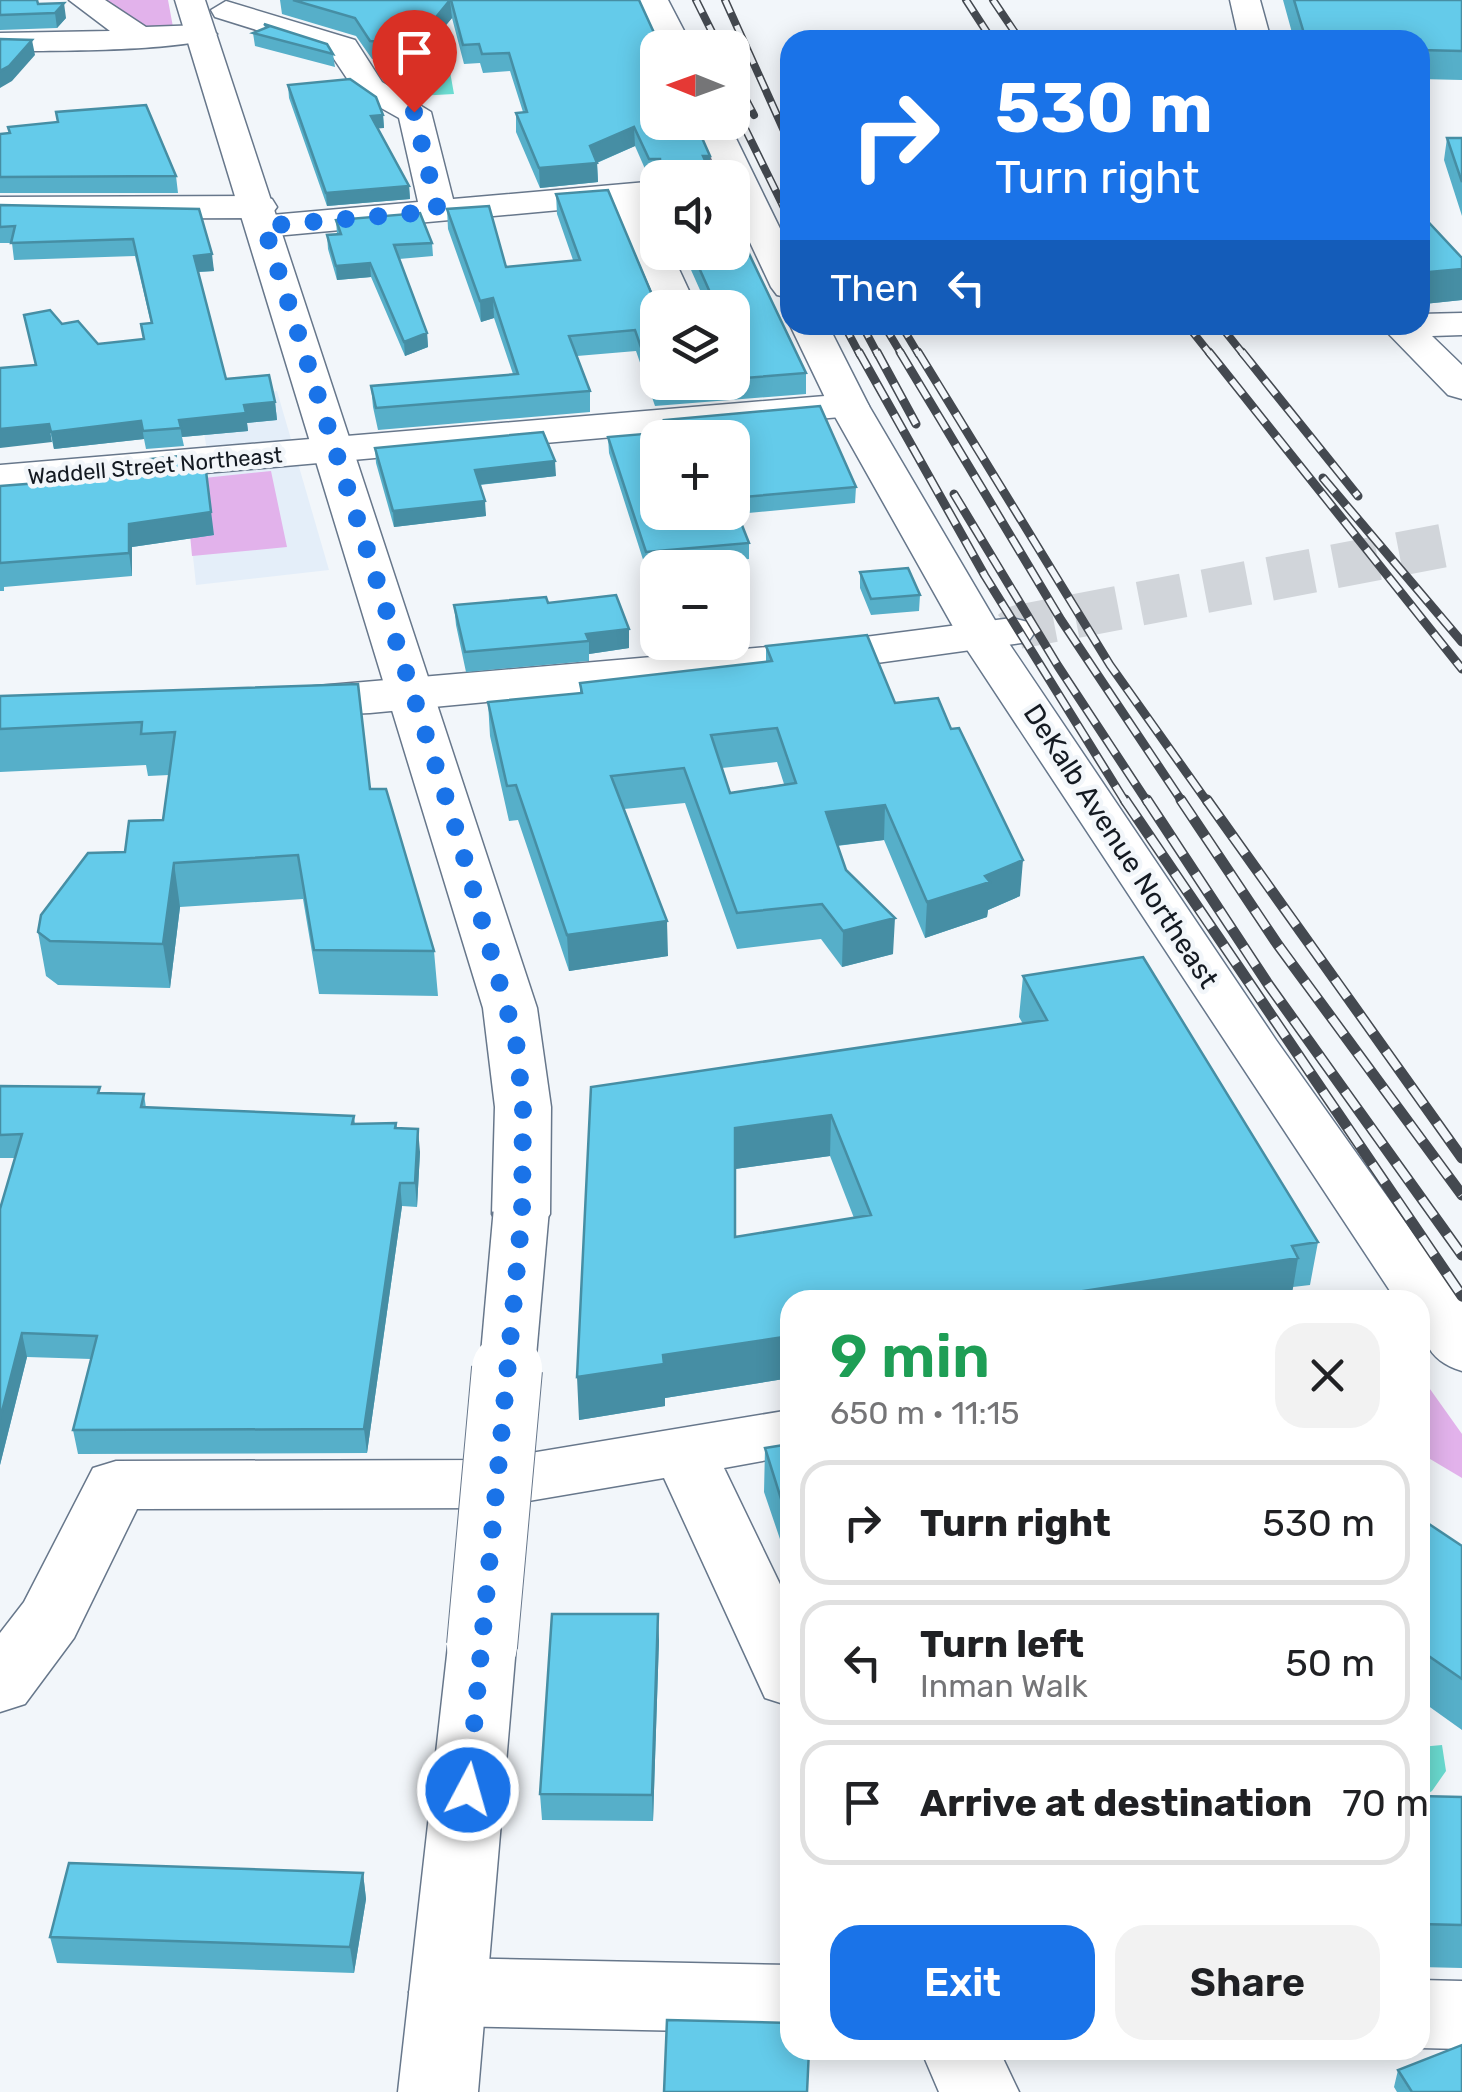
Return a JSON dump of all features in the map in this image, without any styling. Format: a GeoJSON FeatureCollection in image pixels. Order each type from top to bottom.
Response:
{"type":"FeatureCollection","features":[{"type":"Feature","properties":{"kind":"main road"},"geometry":{"type":"LineString","coordinates":[[84,0],[140,36]]}},
{"type":"Feature","properties":{"kind":"main road"},"geometry":{"type":"LineString","coordinates":[[653,0],[668,30]]}},
{"type":"Feature","properties":{"kind":"main road"},"geometry":{"type":"LineString","coordinates":[[1245,0],[1252,30]]}},
{"type":"Feature","properties":{"kind":"main road"},"geometry":{"type":"LineString","coordinates":[[214,12],[262,217],[508,999],[523,1107],[522,1214],[438,2092]]}},
{"type":"Feature","properties":{"kind":"main road"},"geometry":{"type":"LineString","coordinates":[[0,42],[94,42],[140,36],[214,12],[344,47],[348,63],[368,90],[414,112],[438,211]]}},
{"type":"Feature","properties":{"kind":"main road"},"geometry":{"type":"LineString","coordinates":[[0,208],[262,217],[438,211],[640,192]]}},
{"type":"Feature","properties":{"kind":"main road"},"geometry":{"type":"LineString","coordinates":[[750,210],[780,267]]}},
{"type":"Feature","properties":{"kind":"main road"},"geometry":{"type":"LineString","coordinates":[[1430,325],[1462,324]]}},
{"type":"Feature","properties":{"kind":"main road","name":"DeKalb Avenue Northeast"},"geometry":{"type":"LineString","coordinates":[[814,335],[848,406],[1412,1290]]}},
{"type":"Feature","properties":{"kind":"main road"},"geometry":{"type":"LineString","coordinates":[[1408,335],[1462,387]]}},
{"type":"Feature","properties":{"kind":"main road","name":"Waddell Street Northeast"},"geometry":{"type":"LineString","coordinates":[[0,478],[848,406]]}},
{"type":"Feature","properties":{"kind":"main road"},"geometry":{"type":"LineString","coordinates":[[240,705],[412,694],[997,636]]}},
{"type":"Feature","properties":{"kind":"main road","name":"DeKalb Avenue Northeast"},"geometry":{"type":"LineString","coordinates":[[1430,1318],[1444,1340]]}},
{"type":"Feature","properties":{"kind":"main road"},"geometry":{"type":"LineString","coordinates":[[0,1684],[50,1619],[116,1485],[488,1484],[780,1434]]}},
{"type":"Feature","properties":{"kind":"main road"},"geometry":{"type":"LineString","coordinates":[[683,1449],[780,1657]]}},
{"type":"Feature","properties":{"kind":"main road"},"geometry":{"type":"LineString","coordinates":[[448,1992],[780,1999]]}},
{"type":"Feature","properties":{"kind":"main road"},"geometry":{"type":"LineString","coordinates":[[1430,2014],[1462,2016]]}},
{"type":"Feature","properties":{"kind":"main road"},"geometry":{"type":"LineString","coordinates":[[965,2060],[979,2092]]}},
{"type":"Feature","properties":{"kind":"shaded area"},"geometry":{"type":"Polygon","coordinates":[[[103,0],[168,0],[173,27],[145,29],[103,0]]]}},
{"type":"Feature","properties":{"kind":"shaded area"},"geometry":{"type":"Polygon","coordinates":[[[449,66],[454,94],[417,96],[414,77],[404,77],[403,69],[449,66]]]}},
{"type":"Feature","properties":{"kind":"shaded area"},"geometry":{"type":"Polygon","coordinates":[[[277,391],[329,570],[196,585],[185,480],[207,450],[198,400],[277,391]]]}},
{"type":"Feature","properties":{"kind":"shaded area"},"geometry":{"type":"Polygon","coordinates":[[[271,471],[287,547],[192,556],[185,480],[271,471]]]}},
{"type":"Feature","properties":{"kind":"shaded area"},"geometry":{"type":"Polygon","coordinates":[[[1430,1389],[1462,1434],[1462,1478],[1430,1459],[1430,1389]]]}},
{"type":"Feature","properties":{"kind":"shaded area"},"geometry":{"type":"Polygon","coordinates":[[[1442,1745],[1446,1771],[1430,1792],[1430,1746],[1442,1745]]]}},
{"type":"Feature","properties":{"kind":"building"},"geometry":{"type":"Polygon","coordinates":[[[0,0],[64,3],[55,13],[0,15],[0,0]]]}},
{"type":"Feature","properties":{"kind":"building"},"geometry":{"type":"Polygon","coordinates":[[[293,0],[450,0],[414,44],[370,41],[355,18],[293,0]]]}},
{"type":"Feature","properties":{"kind":"building"},"geometry":{"type":"Polygon","coordinates":[[[451,0],[639,0],[653,30],[640,30],[640,140],[634,127],[590,146],[597,163],[539,168],[516,113],[527,112],[509,53],[482,54],[479,44],[463,45],[451,0]]]}},
{"type":"Feature","properties":{"kind":"building"},"geometry":{"type":"Polygon","coordinates":[[[1294,0],[1462,0],[1462,51],[1430,50],[1430,30],[1303,30],[1294,0]]]}},
{"type":"Feature","properties":{"kind":"building"},"geometry":{"type":"Polygon","coordinates":[[[264,24],[327,44],[333,54],[253,33],[268,27],[264,24]]]}},
{"type":"Feature","properties":{"kind":"building"},"geometry":{"type":"Polygon","coordinates":[[[0,39],[32,40],[0,71],[0,39]]]}},
{"type":"Feature","properties":{"kind":"building"},"geometry":{"type":"Polygon","coordinates":[[[350,79],[376,97],[383,115],[371,116],[409,186],[326,193],[288,85],[350,79]]]}},
{"type":"Feature","properties":{"kind":"building"},"geometry":{"type":"Polygon","coordinates":[[[146,105],[176,176],[0,177],[0,134],[10,133],[8,127],[58,122],[56,112],[146,105]]]}},
{"type":"Feature","properties":{"kind":"building"},"geometry":{"type":"Polygon","coordinates":[[[1447,138],[1462,138],[1462,182],[1447,138]]]}},
{"type":"Feature","properties":{"kind":"building"},"geometry":{"type":"Polygon","coordinates":[[[640,140],[703,140],[710,156],[703,156],[705,160],[649,159],[640,140]]]}},
{"type":"Feature","properties":{"kind":"building"},"geometry":{"type":"Polygon","coordinates":[[[608,190],[650,290],[640,290],[640,344],[635,330],[569,336],[590,391],[376,408],[371,386],[518,374],[493,298],[480,301],[447,209],[489,206],[506,267],[580,260],[556,194],[608,190]]]}},
{"type":"Feature","properties":{"kind":"building"},"geometry":{"type":"Polygon","coordinates":[[[0,205],[199,209],[212,254],[194,256],[226,379],[269,375],[275,402],[244,405],[246,413],[179,420],[181,428],[143,431],[141,421],[51,432],[49,424],[0,429],[0,368],[36,365],[24,315],[50,310],[62,324],[78,321],[98,344],[144,339],[141,324],[152,323],[133,239],[11,243],[15,226],[0,227],[0,205]]]}},
{"type":"Feature","properties":{"kind":"building"},"geometry":{"type":"Polygon","coordinates":[[[420,213],[432,243],[394,245],[427,333],[404,342],[370,263],[336,266],[327,235],[341,234],[336,220],[420,213]]]}},
{"type":"Feature","properties":{"kind":"building"},"geometry":{"type":"Polygon","coordinates":[[[1430,224],[1462,258],[1462,269],[1430,272],[1430,224]]]}},
{"type":"Feature","properties":{"kind":"building"},"geometry":{"type":"Polygon","coordinates":[[[750,256],[780,319],[780,335],[788,335],[806,373],[750,378],[750,290],[709,290],[700,270],[750,270],[750,256]]]}},
{"type":"Feature","properties":{"kind":"building"},"geometry":{"type":"Polygon","coordinates":[[[820,406],[856,487],[750,496],[750,420],[664,420],[820,406]]]}},
{"type":"Feature","properties":{"kind":"building"},"geometry":{"type":"Polygon","coordinates":[[[543,432],[555,461],[475,470],[485,501],[393,511],[375,448],[543,432]]]}},
{"type":"Feature","properties":{"kind":"building"},"geometry":{"type":"Polygon","coordinates":[[[640,434],[640,530],[744,530],[749,543],[645,550],[608,437],[640,434]]]}},
{"type":"Feature","properties":{"kind":"building"},"geometry":{"type":"Polygon","coordinates":[[[189,455],[194,472],[206,471],[211,512],[129,524],[129,553],[0,563],[0,486],[154,474],[150,459],[189,455]]]}},
{"type":"Feature","properties":{"kind":"building"},"geometry":{"type":"Polygon","coordinates":[[[908,568],[920,595],[871,599],[860,572],[908,568]]]}},
{"type":"Feature","properties":{"kind":"building"},"geometry":{"type":"Polygon","coordinates":[[[616,595],[629,629],[586,634],[589,641],[465,652],[454,605],[546,597],[548,603],[616,595]]]}},
{"type":"Feature","properties":{"kind":"building"},"geometry":{"type":"Polygon","coordinates":[[[867,635],[895,703],[938,698],[951,729],[959,728],[1023,860],[985,876],[990,882],[927,902],[885,805],[826,812],[846,870],[895,918],[843,931],[822,904],[737,913],[684,768],[611,776],[667,921],[567,935],[516,785],[507,786],[488,702],[582,693],[580,683],[772,661],[766,646],[867,635]],[[777,728],[711,735],[730,793],[796,783],[777,728]]]}},
{"type":"Feature","properties":{"kind":"building"},"geometry":{"type":"Polygon","coordinates":[[[358,684],[370,789],[386,789],[434,951],[314,950],[298,855],[174,863],[163,944],[50,941],[38,932],[41,915],[88,853],[125,852],[129,821],[163,820],[175,732],[141,734],[142,722],[0,729],[0,696],[358,684]]]}},
{"type":"Feature","properties":{"kind":"building"},"geometry":{"type":"Polygon","coordinates":[[[1143,957],[1318,1242],[1292,1246],[1298,1258],[1090,1290],[780,1290],[780,1337],[663,1355],[664,1364],[577,1377],[591,1087],[1047,1020],[1023,976],[1143,957]],[[831,1115],[735,1128],[735,1237],[871,1215],[831,1115]]]}},
{"type":"Feature","properties":{"kind":"building"},"geometry":{"type":"Polygon","coordinates":[[[0,1086],[100,1087],[98,1093],[144,1094],[141,1107],[354,1116],[352,1124],[396,1123],[395,1128],[418,1129],[415,1183],[400,1183],[364,1429],[73,1430],[97,1336],[22,1333],[0,1419],[0,1209],[22,1134],[0,1135],[0,1086]]]}},
{"type":"Feature","properties":{"kind":"building"},"geometry":{"type":"Polygon","coordinates":[[[780,1446],[780,1496],[765,1448],[780,1446]]]}},
{"type":"Feature","properties":{"kind":"building"},"geometry":{"type":"Polygon","coordinates":[[[1430,1525],[1462,1546],[1462,1679],[1430,1657],[1430,1525]]]}},
{"type":"Feature","properties":{"kind":"building"},"geometry":{"type":"Polygon","coordinates":[[[552,1614],[658,1614],[652,1795],[540,1794],[552,1614]]]}},
{"type":"Feature","properties":{"kind":"building"},"geometry":{"type":"Polygon","coordinates":[[[1430,1796],[1462,1797],[1462,1925],[1430,1924],[1430,1796]]]}},
{"type":"Feature","properties":{"kind":"building"},"geometry":{"type":"Polygon","coordinates":[[[69,1863],[363,1873],[350,1947],[50,1937],[69,1863]]]}},
{"type":"Feature","properties":{"kind":"building"},"geometry":{"type":"Polygon","coordinates":[[[667,2020],[780,2023],[780,2060],[809,2060],[807,2092],[664,2092],[667,2020]]]}},
{"type":"Feature","properties":{"kind":"building"},"geometry":{"type":"Polygon","coordinates":[[[1462,2045],[1462,2092],[1412,2092],[1398,2070],[1462,2045]]]}},
{"type":"Feature","properties":{"kind":"tunnel"},"geometry":{"type":"LineString","coordinates":[[1012,632],[1018,627],[1462,542]]}},
{"type":"Feature","properties":{"kind":"railway"},"geometry":{"type":"LineString","coordinates":[[696,0],[711,30]]}},
{"type":"Feature","properties":{"kind":"railway"},"geometry":{"type":"LineString","coordinates":[[725,0],[780,122]]}},
{"type":"Feature","properties":{"kind":"railway"},"geometry":{"type":"LineString","coordinates":[[966,0],[986,30]]}},
{"type":"Feature","properties":{"kind":"railway"},"geometry":{"type":"LineString","coordinates":[[993,0],[1013,30]]}},
{"type":"Feature","properties":{"kind":"railway"},"geometry":{"type":"LineString","coordinates":[[750,107],[754,115]]}},
{"type":"Feature","properties":{"kind":"railway"},"geometry":{"type":"LineString","coordinates":[[750,139],[780,200]]}},
{"type":"Feature","properties":{"kind":"railway"},"geometry":{"type":"LineString","coordinates":[[849,335],[860,355]]}},
{"type":"Feature","properties":{"kind":"railway"},"geometry":{"type":"LineString","coordinates":[[867,335],[878,355]]}},
{"type":"Feature","properties":{"kind":"railway"},"geometry":{"type":"LineString","coordinates":[[890,335],[902,355]]}},
{"type":"Feature","properties":{"kind":"railway"},"geometry":{"type":"LineString","coordinates":[[907,335],[919,355]]}},
{"type":"Feature","properties":{"kind":"railway"},"geometry":{"type":"LineString","coordinates":[[1195,335],[1211,355]]}},
{"type":"Feature","properties":{"kind":"railway"},"geometry":{"type":"LineString","coordinates":[[1228,335],[1244,355]]}},
{"type":"Feature","properties":{"kind":"railway"},"geometry":{"type":"LineString","coordinates":[[859,352],[985,576],[1126,803]]}},
{"type":"Feature","properties":{"kind":"railway"},"geometry":{"type":"LineString","coordinates":[[877,352],[916,424]]}},
{"type":"Feature","properties":{"kind":"railway"},"geometry":{"type":"LineString","coordinates":[[900,352],[1061,620],[1181,800]]}},
{"type":"Feature","properties":{"kind":"railway"},"geometry":{"type":"LineString","coordinates":[[918,352],[1110,665],[1208,803]]}},
{"type":"Feature","properties":{"kind":"railway"},"geometry":{"type":"LineString","coordinates":[[1209,352],[1462,669]]}},
{"type":"Feature","properties":{"kind":"railway"},"geometry":{"type":"LineString","coordinates":[[1242,352],[1358,496]]}},
{"type":"Feature","properties":{"kind":"railway"},"geometry":{"type":"LineString","coordinates":[[1323,478],[1462,642]]}},
{"type":"Feature","properties":{"kind":"railway"},"geometry":{"type":"LineString","coordinates":[[954,494],[1058,666],[1148,803]]}},
{"type":"Feature","properties":{"kind":"railway"},"geometry":{"type":"LineString","coordinates":[[1125,800],[1462,1296]]}},
{"type":"Feature","properties":{"kind":"railway"},"geometry":{"type":"LineString","coordinates":[[1147,800],[1268,984],[1462,1255]]}},
{"type":"Feature","properties":{"kind":"railway"},"geometry":{"type":"LineString","coordinates":[[1181,800],[1278,945],[1462,1195]]}},
{"type":"Feature","properties":{"kind":"railway"},"geometry":{"type":"LineString","coordinates":[[1207,800],[1462,1158]]}},
{"type":"Feature","properties":{"kind":"route"},"geometry":{"type":"LineString","coordinates":[[414,112],[438,211],[264,226],[458,836],[508,999],[516,1041],[523,1107],[522,1214],[468,1790]]}}]}
